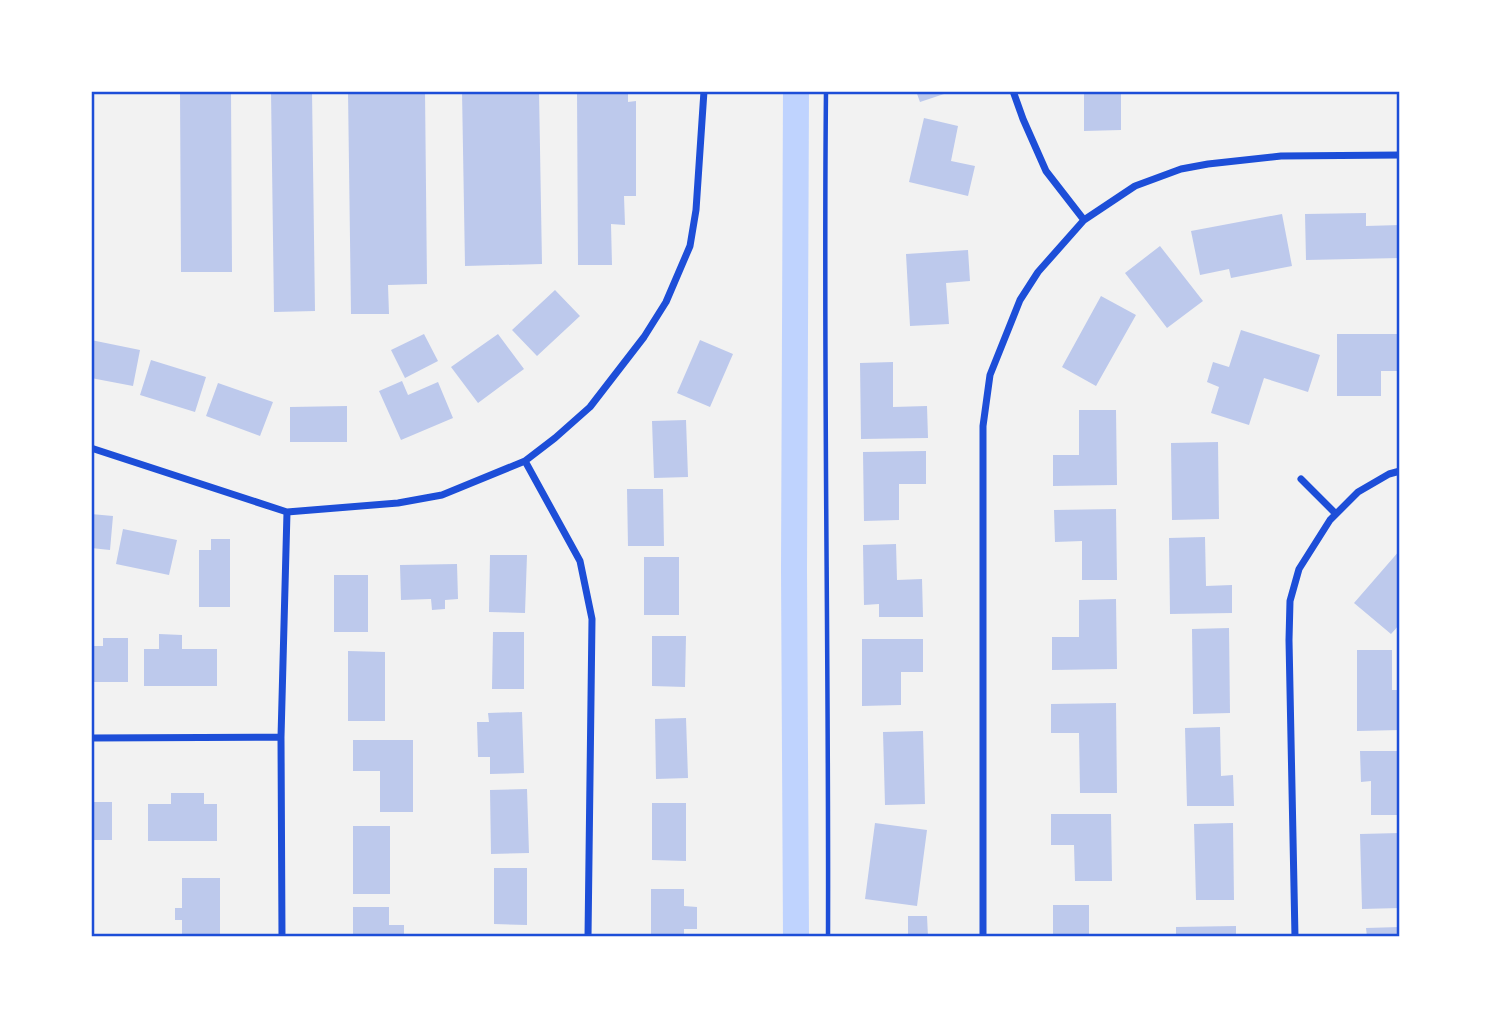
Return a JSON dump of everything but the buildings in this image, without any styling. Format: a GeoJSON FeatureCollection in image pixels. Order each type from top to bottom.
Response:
{"type":"FeatureCollection","features":[{"type":"Feature","properties":{"kind":"street"},"geometry":{"type":"LineString","coordinates":[[91,448],[287,512],[398,503],[442,495],[525,461],[590,407],[644,337],[666,302],[690,246],[696,210],[704,91]]}},
{"type":"Feature","properties":{"kind":"street"},"geometry":{"type":"LineString","coordinates":[[1013,91],[1046,171],[1084,220]]}},
{"type":"Feature","properties":{"kind":"street"},"geometry":{"type":"LineString","coordinates":[[982,937],[983,426],[990,375],[1020,300],[1038,272],[1084,220],[1135,186],[1181,169],[1208,164],[1281,156],[1400,155]]}},
{"type":"Feature","properties":{"kind":"street"},"geometry":{"type":"LineString","coordinates":[[525,461],[580,561],[592,619],[588,937]]}},
{"type":"Feature","properties":{"kind":"street"},"geometry":{"type":"LineString","coordinates":[[1295,937],[1290,601],[1299,569],[1330,520],[1358,492],[1389,474],[1400,471]]}},
{"type":"Feature","properties":{"kind":"street"},"geometry":{"type":"LineString","coordinates":[[1301,479],[1336,514]]}},
{"type":"Feature","properties":{"kind":"street"},"geometry":{"type":"LineString","coordinates":[[282,937],[281,737],[287,512]]}},
{"type":"Feature","properties":{"kind":"street"},"geometry":{"type":"LineString","coordinates":[[91,738],[281,737]]}},
{"type":"Feature","properties":{"kind":"path"},"geometry":{"type":"LineString","coordinates":[[826,91],[824,259],[828,570],[828,937]]}},
{"type":"Feature","properties":{"kind":"waterway"},"geometry":{"type":"LineString","coordinates":[[796,91],[796,937]]}}]}
